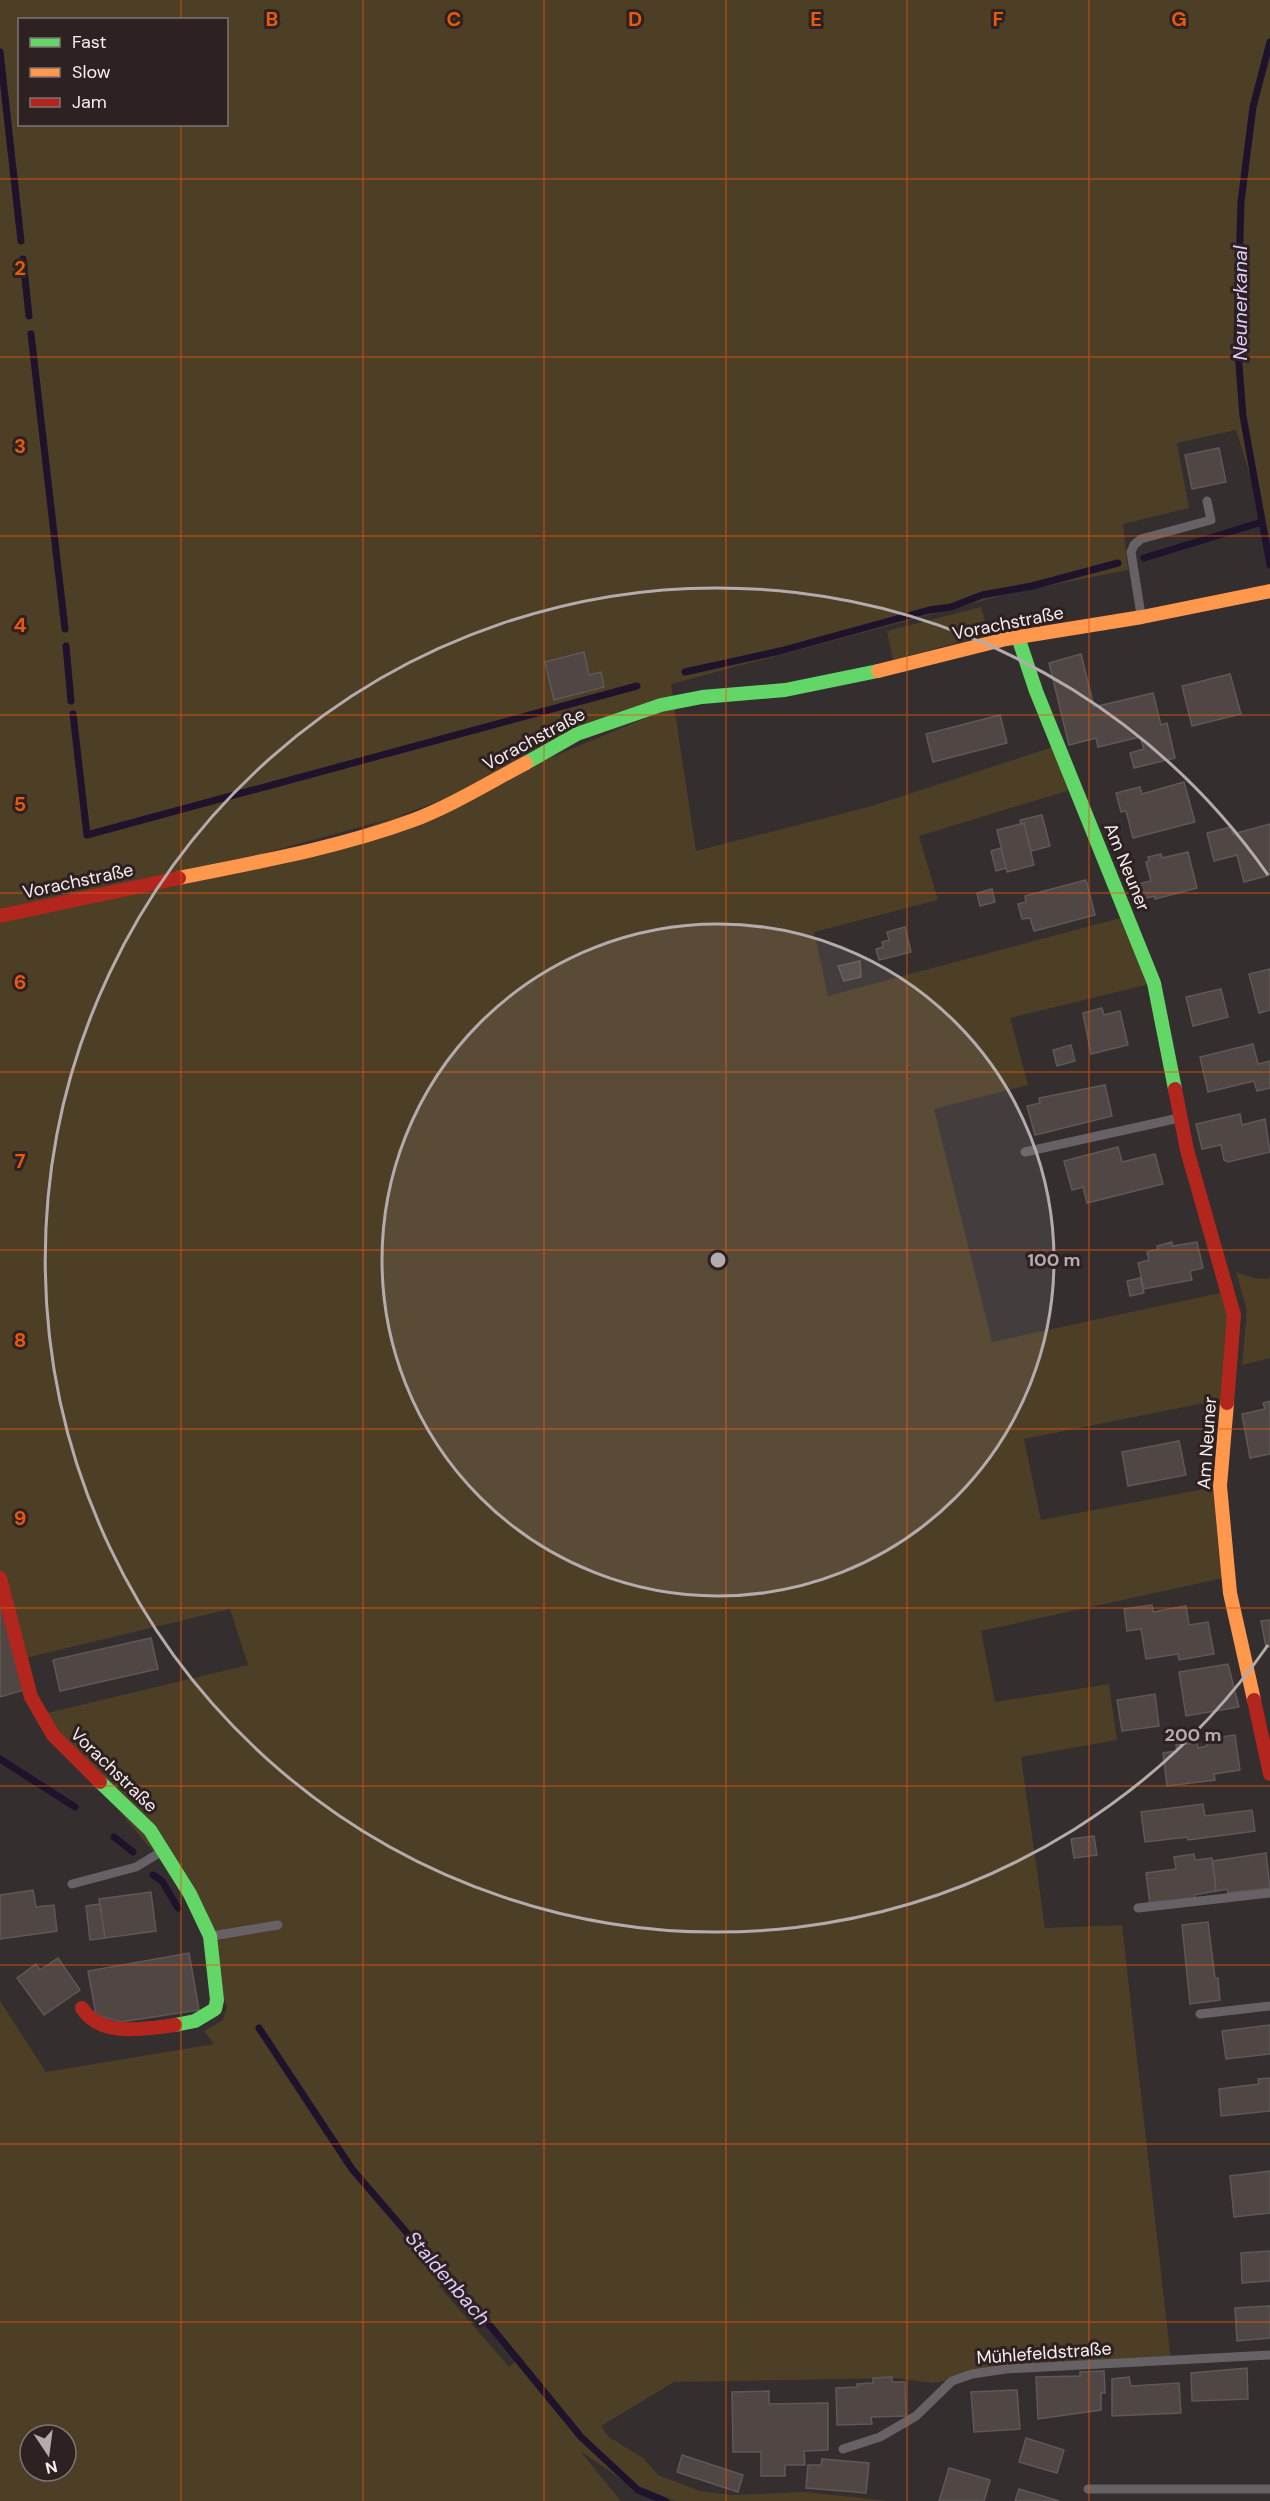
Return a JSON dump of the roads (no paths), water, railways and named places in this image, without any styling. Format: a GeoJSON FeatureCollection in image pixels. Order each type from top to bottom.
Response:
{"type":"FeatureCollection","features":[{"type":"Feature","properties":{"kind":"street","name":"Vorachstraße"},"geometry":{"type":"LineString","coordinates":[[0,916],[293,854],[410,820],[460,800],[577,734],[661,705],[702,697],[785,690],[832,682],[1018,637],[1142,617],[1270,591]]}},
{"type":"Feature","properties":{"kind":"street","name":"Am Neuner"},"geometry":{"type":"LineString","coordinates":[[1018,637],[1036,691],[1154,983],[1179,1118],[1234,1315],[1220,1486],[1230,1593],[1270,1774]]}},
{"type":"Feature","properties":{"kind":"street","name":"Vorachstraße"},"geometry":{"type":"LineString","coordinates":[[0,1578],[31,1697],[39,1715],[51,1734],[80,1766],[144,1822],[164,1850],[210,1936],[217,2000],[214,2010],[206,2016],[168,2026],[121,2029],[101,2026],[90,2020],[82,2008]]}},
{"type":"Feature","properties":{"kind":"lane"},"geometry":{"type":"LineString","coordinates":[[1142,617],[1131,552],[1134,545],[1141,539],[1211,519],[1208,501]]}},
{"type":"Feature","properties":{"kind":"lane"},"geometry":{"type":"LineString","coordinates":[[1025,1152],[1179,1118]]}},
{"type":"Feature","properties":{"kind":"lane"},"geometry":{"type":"LineString","coordinates":[[72,1884],[135,1867],[164,1850]]}},
{"type":"Feature","properties":{"kind":"lane"},"geometry":{"type":"LineString","coordinates":[[1138,1908],[1270,1893]]}},
{"type":"Feature","properties":{"kind":"lane"},"geometry":{"type":"LineString","coordinates":[[210,1936],[278,1925]]}},
{"type":"Feature","properties":{"kind":"lane"},"geometry":{"type":"LineString","coordinates":[[1200,2014],[1270,2006]]}},
{"type":"Feature","properties":{"kind":"lane","name":"Mühlefeldstraße"},"geometry":{"type":"LineString","coordinates":[[843,2449],[880,2437],[916,2416],[948,2383],[972,2374],[1006,2369],[1270,2355]]}},
{"type":"Feature","properties":{"kind":"lane"},"geometry":{"type":"LineString","coordinates":[[1088,2489],[1270,2489]]}},
{"type":"Feature","properties":{"kind":"waterway","name":"Neunerkanal"},"geometry":{"type":"LineString","coordinates":[[1270,42],[1253,107],[1241,202],[1237,339],[1243,416],[1270,565]]}},
{"type":"Feature","properties":{"kind":"waterway"},"geometry":{"type":"LineString","coordinates":[[0,52],[21,241]]}},
{"type":"Feature","properties":{"kind":"waterway"},"geometry":{"type":"LineString","coordinates":[[23,259],[29,316]]}},
{"type":"Feature","properties":{"kind":"waterway"},"geometry":{"type":"LineString","coordinates":[[31,334],[65,629]]}},
{"type":"Feature","properties":{"kind":"waterway"},"geometry":{"type":"LineString","coordinates":[[1144,558],[1262,522]]}},
{"type":"Feature","properties":{"kind":"waterway"},"geometry":{"type":"LineString","coordinates":[[685,672],[780,651],[929,610],[951,607],[982,595],[1032,586],[1118,563]]}},
{"type":"Feature","properties":{"kind":"waterway"},"geometry":{"type":"LineString","coordinates":[[66,646],[71,701]]}},
{"type":"Feature","properties":{"kind":"waterway"},"geometry":{"type":"LineString","coordinates":[[73,714],[87,835],[637,686]]}},
{"type":"Feature","properties":{"kind":"waterway","name":"Staldenbach"},"geometry":{"type":"LineString","coordinates":[[0,1759],[75,1807]]}},
{"type":"Feature","properties":{"kind":"waterway","name":"Staldenbach"},"geometry":{"type":"LineString","coordinates":[[114,1837],[133,1852]]}},
{"type":"Feature","properties":{"kind":"waterway","name":"Staldenbach"},"geometry":{"type":"LineString","coordinates":[[153,1875],[162,1881],[178,1908]]}},
{"type":"Feature","properties":{"kind":"waterway","name":"Staldenbach"},"geometry":{"type":"LineString","coordinates":[[259,2028],[352,2169],[432,2262],[474,2306],[581,2437],[638,2490],[665,2501]]}}]}
